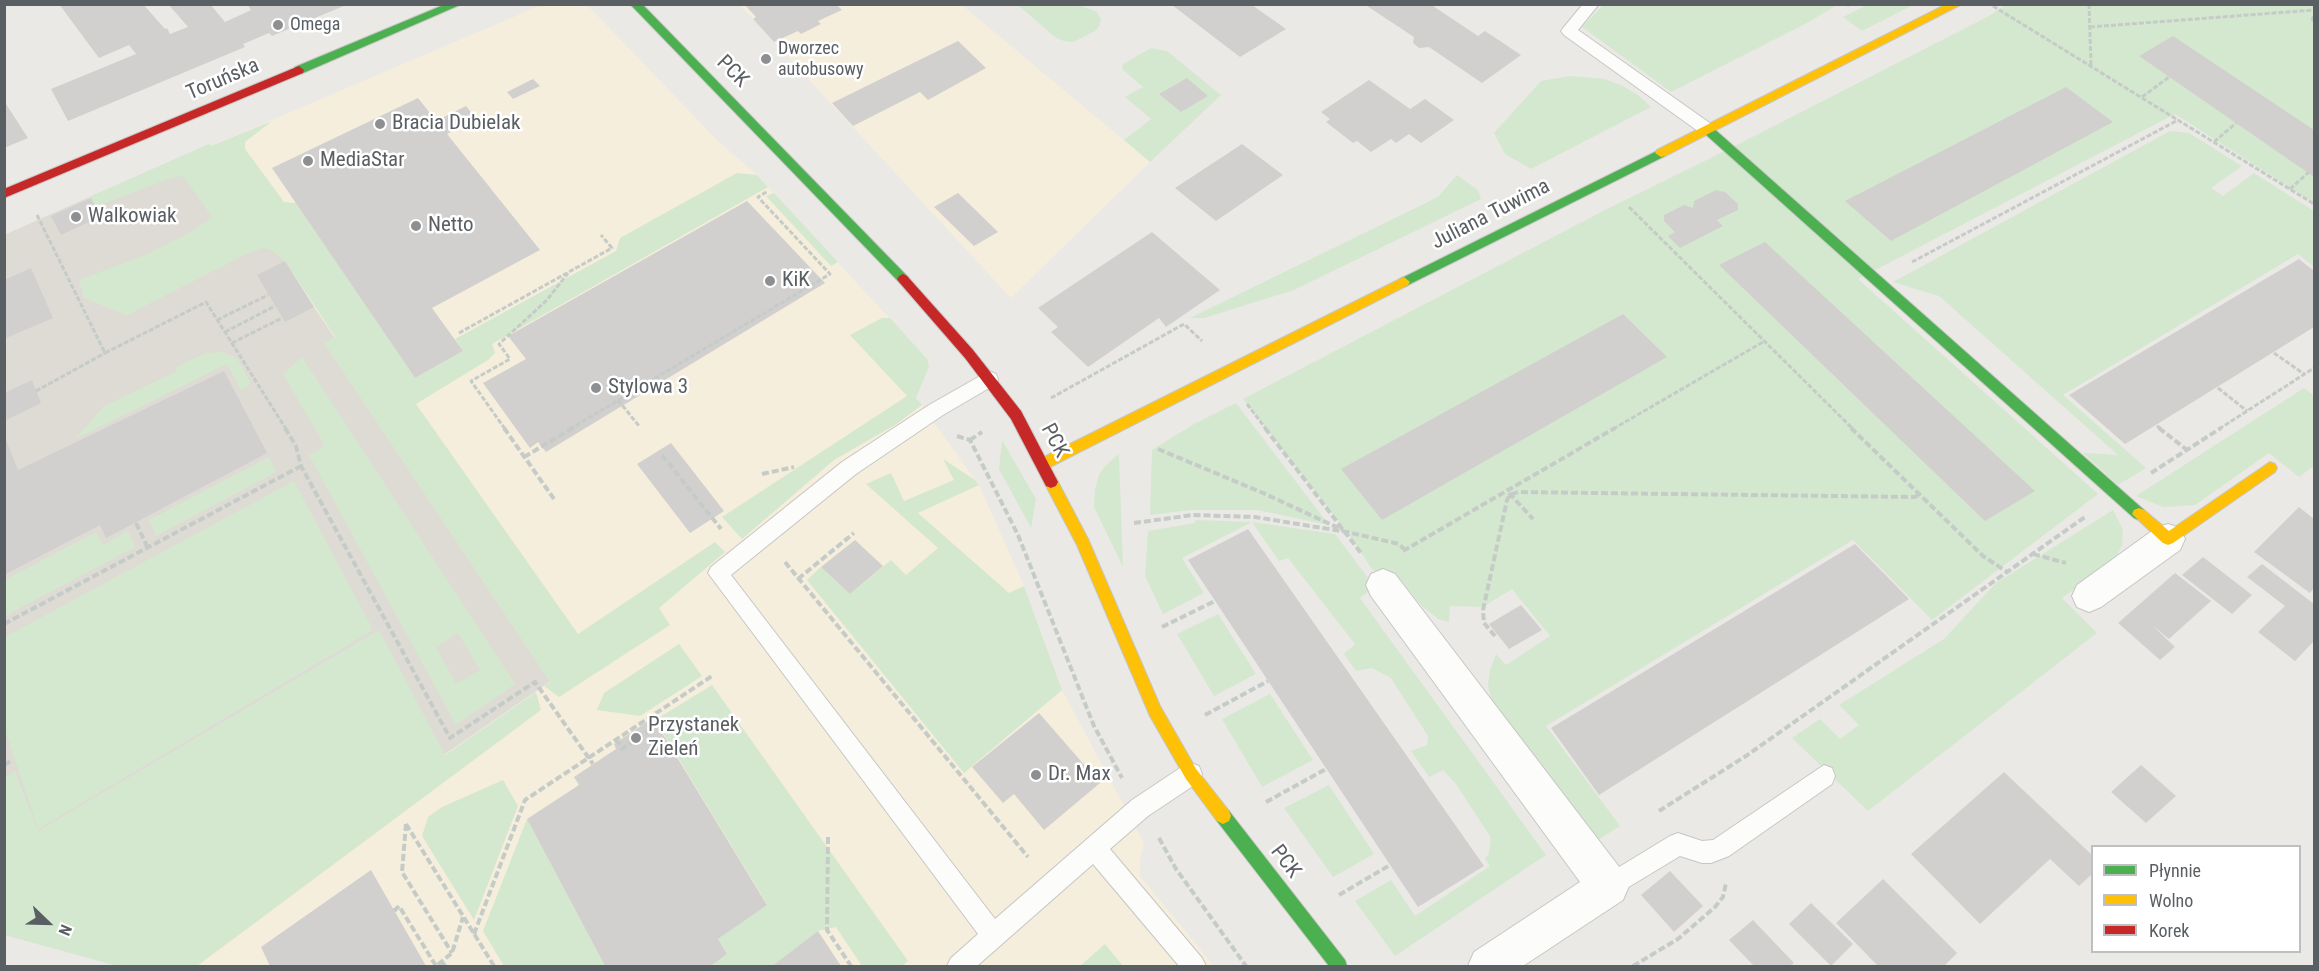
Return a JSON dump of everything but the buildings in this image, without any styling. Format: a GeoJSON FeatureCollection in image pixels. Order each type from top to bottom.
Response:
{"type":"FeatureCollection","features":[{"type":"Feature","properties":{"kind":"street","name":"Toruńska"},"geometry":{"type":"LineString","coordinates":[[4,194],[457,4]]}},
{"type":"Feature","properties":{"kind":"street","name":"PCK"},"geometry":{"type":"LineString","coordinates":[[635,4],[905,281],[990,380],[1016,414],[1083,543],[1155,711],[1191,774],[1339,966]]}},
{"type":"Feature","properties":{"kind":"street","name":"Juliana Tuwima"},"geometry":{"type":"LineString","coordinates":[[1043,464],[1957,4]]}},
{"type":"Feature","properties":{"kind":"street"},"geometry":{"type":"LineString","coordinates":[[1708,130],[2168,539]]}},
{"type":"Feature","properties":{"kind":"street"},"geometry":{"type":"LineString","coordinates":[[2089,596],[2270,468]]}},
{"type":"Feature","properties":{"kind":"street"},"geometry":{"type":"LineString","coordinates":[[1382,567],[1579,849],[1609,886],[1488,966]]}},
{"type":"Feature","properties":{"kind":"lane"},"geometry":{"type":"LineString","coordinates":[[1592,4],[1569,31],[1708,130]]}},
{"type":"Feature","properties":{"kind":"lane"},"geometry":{"type":"LineString","coordinates":[[990,380],[936,410],[849,468],[718,573],[994,936]]}},
{"type":"Feature","properties":{"kind":"lane"},"geometry":{"type":"LineString","coordinates":[[959,966],[1140,808],[1191,774]]}},
{"type":"Feature","properties":{"kind":"lane"},"geometry":{"type":"LineString","coordinates":[[1609,886],[1678,844],[1702,852],[1722,848],[1824,776]]}},
{"type":"Feature","properties":{"kind":"lane"},"geometry":{"type":"LineString","coordinates":[[1094,848],[1194,966]]}},
{"type":"Feature","properties":{"kind":"path"},"geometry":{"type":"LineString","coordinates":[[2089,4],[2091,66]]}},
{"type":"Feature","properties":{"kind":"path"},"geometry":{"type":"LineString","coordinates":[[1992,6],[2314,204]]}},
{"type":"Feature","properties":{"kind":"path"},"geometry":{"type":"LineString","coordinates":[[2090,27],[2314,12],[2312,21]]}},
{"type":"Feature","properties":{"kind":"path"},"geometry":{"type":"LineString","coordinates":[[2142,97],[2169,77]]}},
{"type":"Feature","properties":{"kind":"path"},"geometry":{"type":"LineString","coordinates":[[1877,280],[2179,120]]}},
{"type":"Feature","properties":{"kind":"path"},"geometry":{"type":"LineString","coordinates":[[2214,142],[2236,123]]}},
{"type":"Feature","properties":{"kind":"path"},"geometry":{"type":"LineString","coordinates":[[2290,189],[2309,172]]}},
{"type":"Feature","properties":{"kind":"path"},"geometry":{"type":"LineString","coordinates":[[524,457],[830,274],[758,197],[776,186]]}},
{"type":"Feature","properties":{"kind":"path"},"geometry":{"type":"LineString","coordinates":[[1626,204],[1763,342],[1983,556],[2007,572]]}},
{"type":"Feature","properties":{"kind":"path"},"geometry":{"type":"LineString","coordinates":[[36,212],[105,353]]}},
{"type":"Feature","properties":{"kind":"path"},"geometry":{"type":"LineString","coordinates":[[459,333],[612,248],[601,235]]}},
{"type":"Feature","properties":{"kind":"path"},"geometry":{"type":"LineString","coordinates":[[554,499],[471,381],[510,359],[499,344],[547,300],[568,273]]}},
{"type":"Feature","properties":{"kind":"path"},"geometry":{"type":"LineString","coordinates":[[217,320],[268,295]]}},
{"type":"Feature","properties":{"kind":"path"},"geometry":{"type":"LineString","coordinates":[[36,391],[206,302],[296,447],[301,466],[450,738],[535,682],[593,764]]}},
{"type":"Feature","properties":{"kind":"path"},"geometry":{"type":"LineString","coordinates":[[225,332],[275,306]]}},
{"type":"Feature","properties":{"kind":"path"},"geometry":{"type":"LineString","coordinates":[[232,344],[282,318]]}},
{"type":"Feature","properties":{"kind":"path"},"geometry":{"type":"LineString","coordinates":[[1055,396],[1184,324],[1202,341]]}},
{"type":"Feature","properties":{"kind":"path"},"geometry":{"type":"LineString","coordinates":[[1243,399],[1347,532],[1382,567],[1405,550],[1509,493],[1763,342]]}},
{"type":"Feature","properties":{"kind":"path"},"geometry":{"type":"LineString","coordinates":[[2274,353],[2304,374]]}},
{"type":"Feature","properties":{"kind":"path"},"geometry":{"type":"LineString","coordinates":[[1656,813],[1746,756],[2118,494],[2314,368]]}},
{"type":"Feature","properties":{"kind":"path"},"geometry":{"type":"LineString","coordinates":[[2217,388],[2247,411]]}},
{"type":"Feature","properties":{"kind":"path"},"geometry":{"type":"LineString","coordinates":[[618,400],[639,426]]}},
{"type":"Feature","properties":{"kind":"path"},"geometry":{"type":"LineString","coordinates":[[2157,426],[2187,450]]}},
{"type":"Feature","properties":{"kind":"path"},"geometry":{"type":"LineString","coordinates":[[955,435],[970,440],[1018,535],[1094,726],[1128,788]]}},
{"type":"Feature","properties":{"kind":"path"},"geometry":{"type":"LineString","coordinates":[[1155,448],[1263,493],[1347,532]]}},
{"type":"Feature","properties":{"kind":"path"},"geometry":{"type":"LineString","coordinates":[[662,455],[726,535]]}},
{"type":"Feature","properties":{"kind":"path"},"geometry":{"type":"LineString","coordinates":[[4,624],[301,466]]}},
{"type":"Feature","properties":{"kind":"path"},"geometry":{"type":"LineString","coordinates":[[1509,493],[1914,498],[1921,495]]}},
{"type":"Feature","properties":{"kind":"path"},"geometry":{"type":"LineString","coordinates":[[1509,493],[1533,519]]}},
{"type":"Feature","properties":{"kind":"path"},"geometry":{"type":"LineString","coordinates":[[1495,636],[1485,623],[1483,610],[1509,493]]}},
{"type":"Feature","properties":{"kind":"path"},"geometry":{"type":"LineString","coordinates":[[1134,523],[1193,515],[1255,517],[1347,532],[1399,544],[1405,550]]}},
{"type":"Feature","properties":{"kind":"path"},"geometry":{"type":"LineString","coordinates":[[136,523],[148,548]]}},
{"type":"Feature","properties":{"kind":"path"},"geometry":{"type":"LineString","coordinates":[[798,579],[854,533]]}},
{"type":"Feature","properties":{"kind":"path"},"geometry":{"type":"LineString","coordinates":[[780,556],[1032,862]]}},
{"type":"Feature","properties":{"kind":"path"},"geometry":{"type":"LineString","coordinates":[[1157,629],[1215,600]]}},
{"type":"Feature","properties":{"kind":"path"},"geometry":{"type":"LineString","coordinates":[[474,934],[525,800],[712,676]]}},
{"type":"Feature","properties":{"kind":"path"},"geometry":{"type":"LineString","coordinates":[[1202,717],[1268,681]]}},
{"type":"Feature","properties":{"kind":"path"},"geometry":{"type":"LineString","coordinates":[[616,740],[622,749],[653,728],[648,719]]}},
{"type":"Feature","properties":{"kind":"path"},"geometry":{"type":"LineString","coordinates":[[4,765],[11,761]]}},
{"type":"Feature","properties":{"kind":"path"},"geometry":{"type":"LineString","coordinates":[[1262,804],[1326,769]]}},
{"type":"Feature","properties":{"kind":"path"},"geometry":{"type":"LineString","coordinates":[[452,953],[402,872],[406,824],[494,966]]}},
{"type":"Feature","properties":{"kind":"path"},"geometry":{"type":"LineString","coordinates":[[1154,828],[1176,869],[1246,966]]}},
{"type":"Feature","properties":{"kind":"path"},"geometry":{"type":"LineString","coordinates":[[828,837],[827,930],[851,966]]}},
{"type":"Feature","properties":{"kind":"path"},"geometry":{"type":"LineString","coordinates":[[1633,966],[1678,939],[1715,907],[1723,897],[1726,883],[1722,848]]}},
{"type":"Feature","properties":{"kind":"path"},"geometry":{"type":"LineString","coordinates":[[1333,899],[1390,865]]}},
{"type":"Feature","properties":{"kind":"path"},"geometry":{"type":"LineString","coordinates":[[394,911],[399,906],[436,966],[443,964],[452,953],[463,916]]}},
{"type":"Feature","properties":{"kind":"shaded area"},"geometry":{"type":"Polygon","coordinates":[[[544,4],[586,5],[593,11],[719,142],[757,175],[928,360],[929,367],[916,398],[979,485],[1024,586],[1062,690],[1144,843],[1140,859],[1140,876],[1214,966],[138,966],[540,689],[314,307],[211,146],[544,4]]]}},
{"type":"Feature","properties":{"kind":"shaded area"},"geometry":{"type":"Polygon","coordinates":[[[740,5],[962,5],[1150,162],[1011,298],[740,5]]]}},
{"type":"Feature","properties":{"kind":"shaded area"},"geometry":{"type":"Polygon","coordinates":[[[209,144],[314,307],[561,674],[138,966],[118,966],[5,935],[4,235],[209,144]]]}},
{"type":"Feature","properties":{"kind":"green space"},"geometry":{"type":"Polygon","coordinates":[[[1078,5],[1096,11],[1101,19],[1100,25],[1095,31],[1073,42],[1064,41],[1056,38],[1019,6],[1078,5]]]}},
{"type":"Feature","properties":{"kind":"green space"},"geometry":{"type":"Polygon","coordinates":[[[1603,5],[1837,5],[1807,23],[1671,92],[1582,27],[1603,5]]]}},
{"type":"Feature","properties":{"kind":"green space"},"geometry":{"type":"Polygon","coordinates":[[[1867,5],[1913,5],[1862,31],[1843,17],[1867,5]]]}},
{"type":"Feature","properties":{"kind":"green space"},"geometry":{"type":"Polygon","coordinates":[[[2006,5],[2314,5],[2314,203],[2175,114],[1858,279],[2098,494],[1932,620],[1853,540],[1546,726],[1620,826],[1595,842],[1492,702],[1488,686],[1490,670],[1496,654],[1506,665],[1550,636],[1512,589],[1483,607],[1450,606],[1449,622],[1438,619],[1421,605],[1399,578],[1391,579],[1372,569],[1347,532],[1243,399],[1607,209],[1989,16],[2006,5]]]}},
{"type":"Feature","properties":{"kind":"green space"},"geometry":{"type":"Polygon","coordinates":[[[1151,48],[1167,51],[1221,95],[1150,162],[1124,140],[1151,119],[1125,97],[1143,87],[1122,69],[1123,64],[1151,48]]]}},
{"type":"Feature","properties":{"kind":"green space"},"geometry":{"type":"Polygon","coordinates":[[[1570,76],[1605,79],[1638,95],[1651,107],[1531,169],[1505,154],[1494,133],[1541,81],[1570,76]]]}},
{"type":"Feature","properties":{"kind":"green space"},"geometry":{"type":"Polygon","coordinates":[[[272,121],[245,142],[245,149],[284,202],[296,203],[415,378],[463,351],[455,339],[616,251],[620,238],[737,173],[757,175],[768,187],[492,344],[495,353],[488,360],[416,404],[578,634],[715,542],[725,552],[659,608],[670,625],[559,697],[544,686],[550,682],[324,343],[335,337],[285,261],[271,250],[263,248],[250,252],[127,315],[84,298],[79,280],[143,256],[191,232],[212,217],[183,176],[171,178],[95,207],[87,198],[209,144],[211,146],[272,121]]]}},
{"type":"Feature","properties":{"kind":"green space"},"geometry":{"type":"Polygon","coordinates":[[[2170,131],[2189,133],[2242,166],[2211,188],[2223,196],[2254,173],[2314,211],[2314,267],[2298,254],[2063,395],[2146,468],[2118,485],[2083,453],[2118,455],[1939,296],[1893,282],[2170,131]]]}},
{"type":"Feature","properties":{"kind":"green space"},"geometry":{"type":"Polygon","coordinates":[[[1457,175],[1478,190],[1481,199],[1294,290],[1204,318],[1190,318],[1438,197],[1457,175]]]}},
{"type":"Feature","properties":{"kind":"green space"},"geometry":{"type":"Polygon","coordinates":[[[774,193],[838,262],[831,266],[766,196],[774,193]]]}},
{"type":"Feature","properties":{"kind":"green space"},"geometry":{"type":"Polygon","coordinates":[[[882,318],[890,318],[928,360],[929,367],[916,398],[922,405],[895,425],[834,460],[742,539],[722,517],[907,396],[850,335],[882,318]]]}},
{"type":"Feature","properties":{"kind":"green space"},"geometry":{"type":"Polygon","coordinates":[[[222,352],[237,358],[251,384],[241,390],[227,364],[75,439],[103,407],[177,371],[176,367],[197,357],[207,353],[222,352]]]}},
{"type":"Feature","properties":{"kind":"green space"},"geometry":{"type":"Polygon","coordinates":[[[302,357],[515,684],[456,725],[309,455],[325,446],[283,374],[302,357]],[[458,633],[436,647],[456,684],[480,670],[458,633]]]}},
{"type":"Feature","properties":{"kind":"green space"},"geometry":{"type":"Polygon","coordinates":[[[2304,388],[2314,396],[2314,466],[2299,477],[2269,453],[2195,505],[2163,507],[2136,496],[2304,388]]]}},
{"type":"Feature","properties":{"kind":"green space"},"geometry":{"type":"Polygon","coordinates":[[[1236,403],[1329,525],[1257,510],[1191,510],[1150,515],[1152,450],[1194,424],[1236,403]]]}},
{"type":"Feature","properties":{"kind":"green space"},"geometry":{"type":"Polygon","coordinates":[[[1002,440],[1036,499],[1031,528],[999,469],[1002,440]]]}},
{"type":"Feature","properties":{"kind":"green space"},"geometry":{"type":"Polygon","coordinates":[[[1119,454],[1123,567],[1094,507],[1099,475],[1105,466],[1119,454]]]}},
{"type":"Feature","properties":{"kind":"green space"},"geometry":{"type":"Polygon","coordinates":[[[269,457],[276,472],[156,536],[149,520],[269,457]]]}},
{"type":"Feature","properties":{"kind":"green space"},"geometry":{"type":"Polygon","coordinates":[[[943,459],[979,485],[918,513],[1009,593],[1024,586],[1062,690],[964,773],[807,580],[821,567],[850,594],[891,560],[906,575],[938,548],[866,484],[891,473],[904,501],[954,480],[943,459]]]}},
{"type":"Feature","properties":{"kind":"green space"},"geometry":{"type":"Polygon","coordinates":[[[294,481],[373,630],[38,829],[5,729],[5,637],[294,481]]]}},
{"type":"Feature","properties":{"kind":"green space"},"geometry":{"type":"Polygon","coordinates":[[[2113,510],[2123,530],[2122,545],[2115,559],[2062,598],[2097,633],[1868,811],[1792,738],[1820,719],[1840,739],[1859,725],[1839,705],[1944,639],[1996,583],[2113,510]]]}},
{"type":"Feature","properties":{"kind":"green space"},"geometry":{"type":"Polygon","coordinates":[[[1195,520],[1252,522],[1182,558],[1204,593],[1163,614],[1145,576],[1148,531],[1195,523],[1195,520]]]}},
{"type":"Feature","properties":{"kind":"green space"},"geometry":{"type":"Polygon","coordinates":[[[1252,522],[1335,534],[1375,587],[1360,598],[1546,855],[1395,956],[1355,901],[1391,880],[1415,916],[1490,866],[1485,859],[1489,853],[1491,838],[1456,784],[1443,770],[1429,777],[1411,751],[1427,745],[1428,736],[1391,678],[1372,668],[1356,671],[1344,654],[1355,644],[1288,558],[1279,561],[1252,522]]]}},
{"type":"Feature","properties":{"kind":"green space"},"geometry":{"type":"Polygon","coordinates":[[[128,531],[135,547],[5,616],[5,580],[96,532],[103,545],[128,531]]]}},
{"type":"Feature","properties":{"kind":"green space"},"geometry":{"type":"Polygon","coordinates":[[[1218,614],[1256,674],[1214,696],[1177,634],[1218,614]]]}},
{"type":"Feature","properties":{"kind":"green space"},"geometry":{"type":"Polygon","coordinates":[[[379,630],[445,755],[536,692],[541,710],[197,966],[118,966],[5,935],[5,777],[15,771],[38,831],[379,630]]]}},
{"type":"Feature","properties":{"kind":"green space"},"geometry":{"type":"Polygon","coordinates":[[[679,644],[702,676],[640,716],[597,710],[604,693],[679,644]]]}},
{"type":"Feature","properties":{"kind":"green space"},"geometry":{"type":"Polygon","coordinates":[[[712,685],[908,961],[902,966],[862,966],[836,927],[818,931],[772,966],[716,966],[714,964],[727,954],[718,939],[767,904],[655,720],[712,685]]]}},
{"type":"Feature","properties":{"kind":"green space"},"geometry":{"type":"Polygon","coordinates":[[[1270,694],[1313,760],[1262,787],[1222,719],[1270,694]]]}},
{"type":"Feature","properties":{"kind":"green space"},"geometry":{"type":"Polygon","coordinates":[[[503,780],[518,806],[474,920],[422,836],[428,817],[442,807],[503,780]]]}},
{"type":"Feature","properties":{"kind":"green space"},"geometry":{"type":"Polygon","coordinates":[[[1329,785],[1374,854],[1333,877],[1284,808],[1329,785]]]}},
{"type":"Feature","properties":{"kind":"green space"},"geometry":{"type":"Polygon","coordinates":[[[527,819],[605,966],[504,966],[483,931],[527,819]]]}},
{"type":"Feature","properties":{"kind":"green space"},"geometry":{"type":"Polygon","coordinates":[[[1105,944],[1123,966],[1080,966],[1105,944]]]}},
{"type":"Feature","properties":{"kind":"traffic: fast"},"geometry":{"type":"LineString","coordinates":[[299,70],[457,4]]}},
{"type":"Feature","properties":{"kind":"traffic: fast"},"geometry":{"type":"LineString","coordinates":[[635,4],[903,279]]}},
{"type":"Feature","properties":{"kind":"traffic: fast"},"geometry":{"type":"LineString","coordinates":[[1708,130],[2139,514]]}},
{"type":"Feature","properties":{"kind":"traffic: fast"},"geometry":{"type":"LineString","coordinates":[[1404,282],[1661,153]]}},
{"type":"Feature","properties":{"kind":"traffic: fast"},"geometry":{"type":"LineString","coordinates":[[1223,816],[1339,966]]}},
{"type":"Feature","properties":{"kind":"traffic: slow"},"geometry":{"type":"LineString","coordinates":[[1661,153],[1957,4]]}},
{"type":"Feature","properties":{"kind":"traffic: slow"},"geometry":{"type":"LineString","coordinates":[[1043,464],[1404,282]]}},
{"type":"Feature","properties":{"kind":"traffic: slow"},"geometry":{"type":"LineString","coordinates":[[2139,514],[2168,539],[2270,468]]}},
{"type":"Feature","properties":{"kind":"traffic: slow"},"geometry":{"type":"LineString","coordinates":[[1051,482],[1083,543],[1155,711],[1191,774],[1223,816]]}},
{"type":"Feature","properties":{"kind":"traffic: jam"},"geometry":{"type":"LineString","coordinates":[[4,194],[299,70]]}},
{"type":"Feature","properties":{"kind":"traffic: jam"},"geometry":{"type":"LineString","coordinates":[[903,279],[969,354],[1016,415],[1051,482]]}},
{"type":"Feature","properties":{"kind":"place","name":"Omega"},"geometry":{"type":"Point","coordinates":[278,25]}},
{"type":"Feature","properties":{"kind":"place","name":"Dworzec autobusowy"},"geometry":{"type":"Point","coordinates":[766,59]}},
{"type":"Feature","properties":{"kind":"place","name":"Bracia Dubielak"},"geometry":{"type":"Point","coordinates":[380,124]}},
{"type":"Feature","properties":{"kind":"place","name":"MediaStar"},"geometry":{"type":"Point","coordinates":[308,161]}},
{"type":"Feature","properties":{"kind":"place","name":"Walkowiak"},"geometry":{"type":"Point","coordinates":[76,217]}},
{"type":"Feature","properties":{"kind":"place","name":"Netto"},"geometry":{"type":"Point","coordinates":[416,226]}},
{"type":"Feature","properties":{"kind":"place","name":"KiK"},"geometry":{"type":"Point","coordinates":[770,281]}},
{"type":"Feature","properties":{"kind":"place","name":"Stylowa 3"},"geometry":{"type":"Point","coordinates":[596,388]}},
{"type":"Feature","properties":{"kind":"place","name":"Przystanek Zieleń"},"geometry":{"type":"Point","coordinates":[636,738]}},
{"type":"Feature","properties":{"kind":"place","name":"Dr. Max"},"geometry":{"type":"Point","coordinates":[1036,775]}}]}
